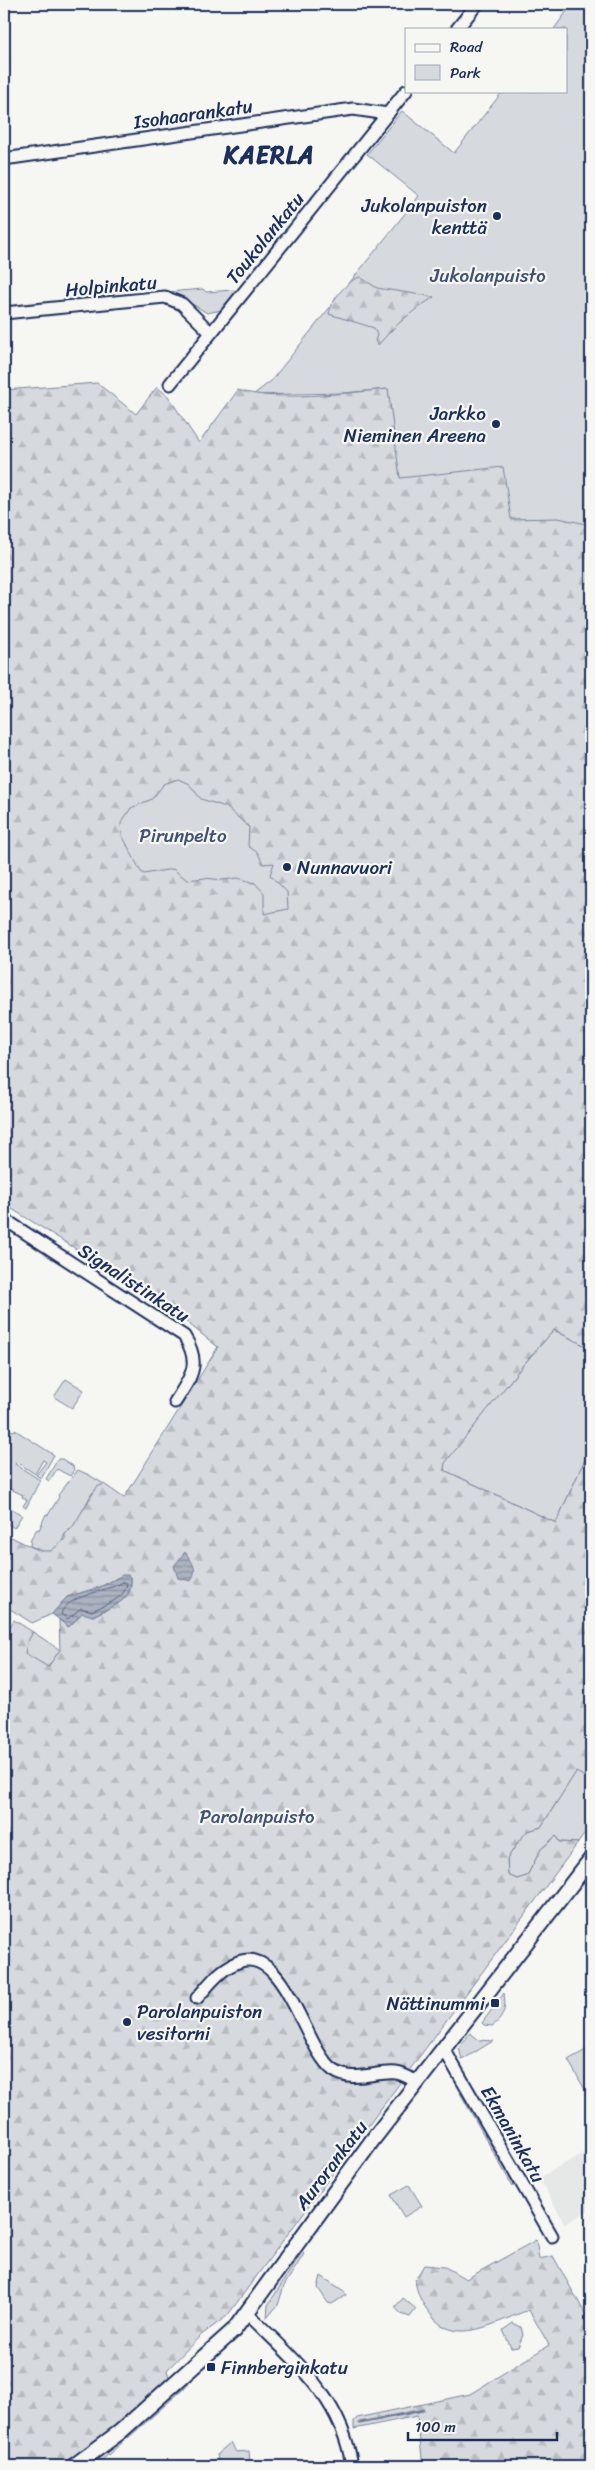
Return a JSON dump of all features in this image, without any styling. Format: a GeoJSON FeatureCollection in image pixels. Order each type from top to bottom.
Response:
{"type":"FeatureCollection","features":[{"type":"Feature","properties":{"kind":"street"},"geometry":{"type":"LineString","coordinates":[[457,28],[477,4]]}},
{"type":"Feature","properties":{"kind":"street","name":"Toukolankatu"},"geometry":{"type":"LineString","coordinates":[[170,384],[405,92]]}},
{"type":"Feature","properties":{"kind":"street","name":"Isohaarankatu"},"geometry":{"type":"LineString","coordinates":[[4,159],[352,109],[388,114]]}},
{"type":"Feature","properties":{"kind":"street","name":"Holpinkatu"},"geometry":{"type":"LineString","coordinates":[[4,313],[165,298],[182,304],[210,332]]}},
{"type":"Feature","properties":{"kind":"street","name":"Signalistinkatu"},"geometry":{"type":"LineString","coordinates":[[4,1219],[184,1336],[194,1356],[194,1368],[190,1379],[175,1402]]}},
{"type":"Feature","properties":{"kind":"street","name":"Aurorankatu"},"geometry":{"type":"LineString","coordinates":[[74,2466],[120,2432],[198,2364],[248,2314],[327,2202],[417,2082],[591,1859]]}},
{"type":"Feature","properties":{"kind":"street"},"geometry":{"type":"LineString","coordinates":[[197,1998],[230,1965],[239,1961],[256,1960],[268,1967],[279,1978],[315,2048],[332,2069],[349,2077],[397,2073],[417,2082]]}},
{"type":"Feature","properties":{"kind":"street","name":"Ekmaninkatu"},"geometry":{"type":"LineString","coordinates":[[444,2049],[552,2236]]}},
{"type":"Feature","properties":{"kind":"street"},"geometry":{"type":"LineString","coordinates":[[248,2314],[326,2396],[345,2434],[352,2466]]}},
{"type":"Feature","properties":{"kind":"shaded area"},"geometry":{"type":"Polygon","coordinates":[[[591,2149],[591,2209],[565,2224],[539,2178],[591,2149]]]}},
{"type":"Feature","properties":{"kind":"green space","name":"Jukolanpuisto"},"geometry":{"type":"Polygon","coordinates":[[[572,4],[591,4],[591,697],[405,550],[388,389],[343,393],[253,395],[271,381],[419,196],[367,154],[402,111],[454,153],[502,92],[568,92],[568,28],[555,28],[572,4]]]}},
{"type":"Feature","properties":{"kind":"green space"},"geometry":{"type":"Polygon","coordinates":[[[360,277],[377,288],[434,297],[404,319],[378,345],[375,341],[377,335],[374,328],[329,314],[340,292],[360,277]]]}},
{"type":"Feature","properties":{"kind":"green space"},"geometry":{"type":"Polygon","coordinates":[[[203,289],[206,292],[234,290],[237,294],[222,310],[207,313],[179,296],[168,292],[203,289]]]}},
{"type":"Feature","properties":{"kind":"green space","name":"Parolanpuisto"},"geometry":{"type":"Polygon","coordinates":[[[97,383],[136,414],[157,387],[168,396],[199,443],[238,390],[253,394],[291,396],[388,389],[400,478],[503,467],[511,519],[558,518],[591,525],[591,1339],[584,1345],[554,1330],[523,1365],[445,1463],[444,1470],[556,1523],[591,1446],[591,1780],[576,1772],[541,1827],[528,1831],[520,1839],[507,1859],[508,1875],[517,1879],[527,1876],[541,1849],[556,1836],[559,1842],[578,1843],[227,2316],[200,2336],[167,2370],[169,2377],[121,2421],[79,2454],[57,2466],[4,2466],[4,1636],[14,1620],[33,1632],[27,1643],[25,1653],[48,1667],[60,1650],[59,1620],[69,1627],[83,1612],[93,1616],[119,1603],[128,1593],[131,1586],[131,1578],[123,1575],[100,1587],[67,1597],[52,1614],[32,1623],[4,1605],[4,1548],[11,1537],[40,1551],[51,1551],[65,1539],[65,1534],[72,1528],[97,1487],[104,1484],[124,1498],[218,1347],[161,1302],[4,1204],[4,390],[97,383]],[[178,779],[164,784],[152,799],[131,808],[121,823],[122,835],[141,872],[144,874],[173,869],[187,880],[238,878],[255,883],[264,893],[264,914],[288,909],[287,892],[270,875],[274,863],[263,864],[258,853],[248,846],[249,827],[226,807],[201,799],[189,784],[178,779]]]}},
{"type":"Feature","properties":{"kind":"green space","name":"Pirunpelto"},"geometry":{"type":"Polygon","coordinates":[[[190,761],[310,884],[287,924],[138,881],[103,824],[190,761]]]}},
{"type":"Feature","properties":{"kind":"green space"},"geometry":{"type":"Polygon","coordinates":[[[554,1330],[584,1345],[591,1339],[591,1446],[556,1523],[444,1470],[444,1463],[523,1365],[554,1330]]]}},
{"type":"Feature","properties":{"kind":"green space"},"geometry":{"type":"Polygon","coordinates":[[[66,1379],[84,1390],[72,1408],[54,1397],[66,1379]]]}},
{"type":"Feature","properties":{"kind":"green space"},"geometry":{"type":"Polygon","coordinates":[[[4,1426],[12,1431],[15,1430],[54,1455],[41,1478],[36,1475],[46,1462],[43,1460],[35,1474],[17,1462],[15,1464],[40,1480],[26,1508],[23,1506],[27,1500],[22,1497],[23,1495],[4,1486],[4,1426]]]}},
{"type":"Feature","properties":{"kind":"green space"},"geometry":{"type":"Polygon","coordinates":[[[58,1459],[62,1459],[73,1466],[74,1470],[70,1476],[57,1469],[49,1481],[46,1479],[58,1459]]]}},
{"type":"Feature","properties":{"kind":"green space"},"geometry":{"type":"Polygon","coordinates":[[[78,1470],[104,1484],[92,1493],[76,1523],[65,1534],[61,1544],[51,1551],[45,1552],[30,1546],[31,1538],[37,1529],[39,1530],[46,1514],[48,1515],[59,1497],[58,1495],[78,1470]]]}},
{"type":"Feature","properties":{"kind":"green space"},"geometry":{"type":"Polygon","coordinates":[[[4,1504],[22,1515],[14,1528],[4,1521],[4,1504]]]}},
{"type":"Feature","properties":{"kind":"green space"},"geometry":{"type":"Polygon","coordinates":[[[33,1632],[60,1650],[48,1667],[25,1654],[26,1643],[33,1632]]]}},
{"type":"Feature","properties":{"kind":"green space"},"geometry":{"type":"Polygon","coordinates":[[[576,1771],[591,1780],[591,1825],[578,1843],[559,1842],[556,1836],[541,1849],[527,1876],[517,1879],[508,1875],[507,1859],[520,1839],[528,1831],[541,1827],[576,1771]]]}},
{"type":"Feature","properties":{"kind":"green space"},"geometry":{"type":"Polygon","coordinates":[[[504,1993],[505,2007],[500,2019],[492,2026],[484,2025],[482,2023],[493,2008],[495,2010],[500,2004],[498,2001],[504,1993]]]}},
{"type":"Feature","properties":{"kind":"green space"},"geometry":{"type":"Polygon","coordinates":[[[470,2033],[479,2040],[493,2041],[462,2060],[459,2048],[470,2033]]]}},
{"type":"Feature","properties":{"kind":"green space"},"geometry":{"type":"Polygon","coordinates":[[[591,2047],[591,2100],[568,2060],[591,2047]]]}},
{"type":"Feature","properties":{"kind":"green space"},"geometry":{"type":"Polygon","coordinates":[[[460,2093],[464,2094],[514,2184],[513,2187],[460,2093]]]}},
{"type":"Feature","properties":{"kind":"green space"},"geometry":{"type":"Polygon","coordinates":[[[409,2185],[422,2206],[404,2217],[391,2195],[409,2185]]]}},
{"type":"Feature","properties":{"kind":"green space"},"geometry":{"type":"Polygon","coordinates":[[[536,2240],[539,2259],[553,2256],[591,2324],[591,2466],[423,2466],[417,2416],[354,2429],[354,2421],[357,2418],[470,2394],[549,2345],[529,2310],[475,2330],[462,2331],[450,2329],[438,2323],[428,2311],[419,2296],[415,2280],[424,2265],[445,2267],[466,2279],[536,2240]]]}},
{"type":"Feature","properties":{"kind":"green space"},"geometry":{"type":"Polygon","coordinates":[[[302,2252],[304,2254],[284,2286],[278,2305],[267,2318],[268,2305],[302,2252]]]}},
{"type":"Feature","properties":{"kind":"green space"},"geometry":{"type":"Polygon","coordinates":[[[321,2276],[344,2291],[346,2295],[332,2304],[328,2303],[318,2288],[321,2276]]]}},
{"type":"Feature","properties":{"kind":"green space"},"geometry":{"type":"Polygon","coordinates":[[[403,2298],[416,2309],[410,2317],[401,2314],[395,2307],[403,2298]]]}},
{"type":"Feature","properties":{"kind":"green space"},"geometry":{"type":"Polygon","coordinates":[[[513,2323],[521,2327],[523,2335],[518,2347],[511,2348],[503,2330],[513,2323]]]}},
{"type":"Feature","properties":{"kind":"green space"},"geometry":{"type":"Polygon","coordinates":[[[189,2384],[128,2438],[127,2435],[166,2400],[189,2384]]]}},
{"type":"Feature","properties":{"kind":"green space"},"geometry":{"type":"Polygon","coordinates":[[[118,2440],[122,2443],[95,2466],[87,2466],[118,2440]]]}},
{"type":"Feature","properties":{"kind":"green space"},"geometry":{"type":"Polygon","coordinates":[[[231,2442],[236,2452],[249,2451],[250,2466],[219,2466],[217,2454],[231,2442]]]}},
{"type":"Feature","properties":{"kind":"water"},"geometry":{"type":"Polygon","coordinates":[[[185,1552],[194,1566],[191,1581],[178,1578],[174,1566],[185,1552]]]}},
{"type":"Feature","properties":{"kind":"water"},"geometry":{"type":"Polygon","coordinates":[[[123,1575],[128,1575],[131,1578],[131,1586],[128,1593],[119,1603],[93,1616],[82,1613],[69,1627],[52,1614],[67,1597],[100,1587],[123,1575]]]}},
{"type":"Feature","properties":{"kind":"waterway"},"geometry":{"type":"LineString","coordinates":[[360,2423],[423,2410]]}},
{"type":"Feature","properties":{"kind":"place","name":"Jukolanpuiston kenttä"},"geometry":{"type":"Point","coordinates":[497,216]}},
{"type":"Feature","properties":{"kind":"place","name":"Jarkko Nieminen Areena"},"geometry":{"type":"Point","coordinates":[496,424]}},
{"type":"Feature","properties":{"kind":"place","name":"Nunnavuori"},"geometry":{"type":"Point","coordinates":[287,867]}},
{"type":"Feature","properties":{"kind":"place","name":"Nättinummi"},"geometry":{"type":"Point","coordinates":[495,2003]}},
{"type":"Feature","properties":{"kind":"place","name":"Parolanpuiston vesitorni"},"geometry":{"type":"Point","coordinates":[127,2022]}},
{"type":"Feature","properties":{"kind":"place","name":"Finnberginkatu"},"geometry":{"type":"Point","coordinates":[211,2367]}},
{"type":"Feature","properties":{"kind":"district","name":"KAERLA"},"geometry":{"type":"Point","coordinates":[269,155]}}]}
